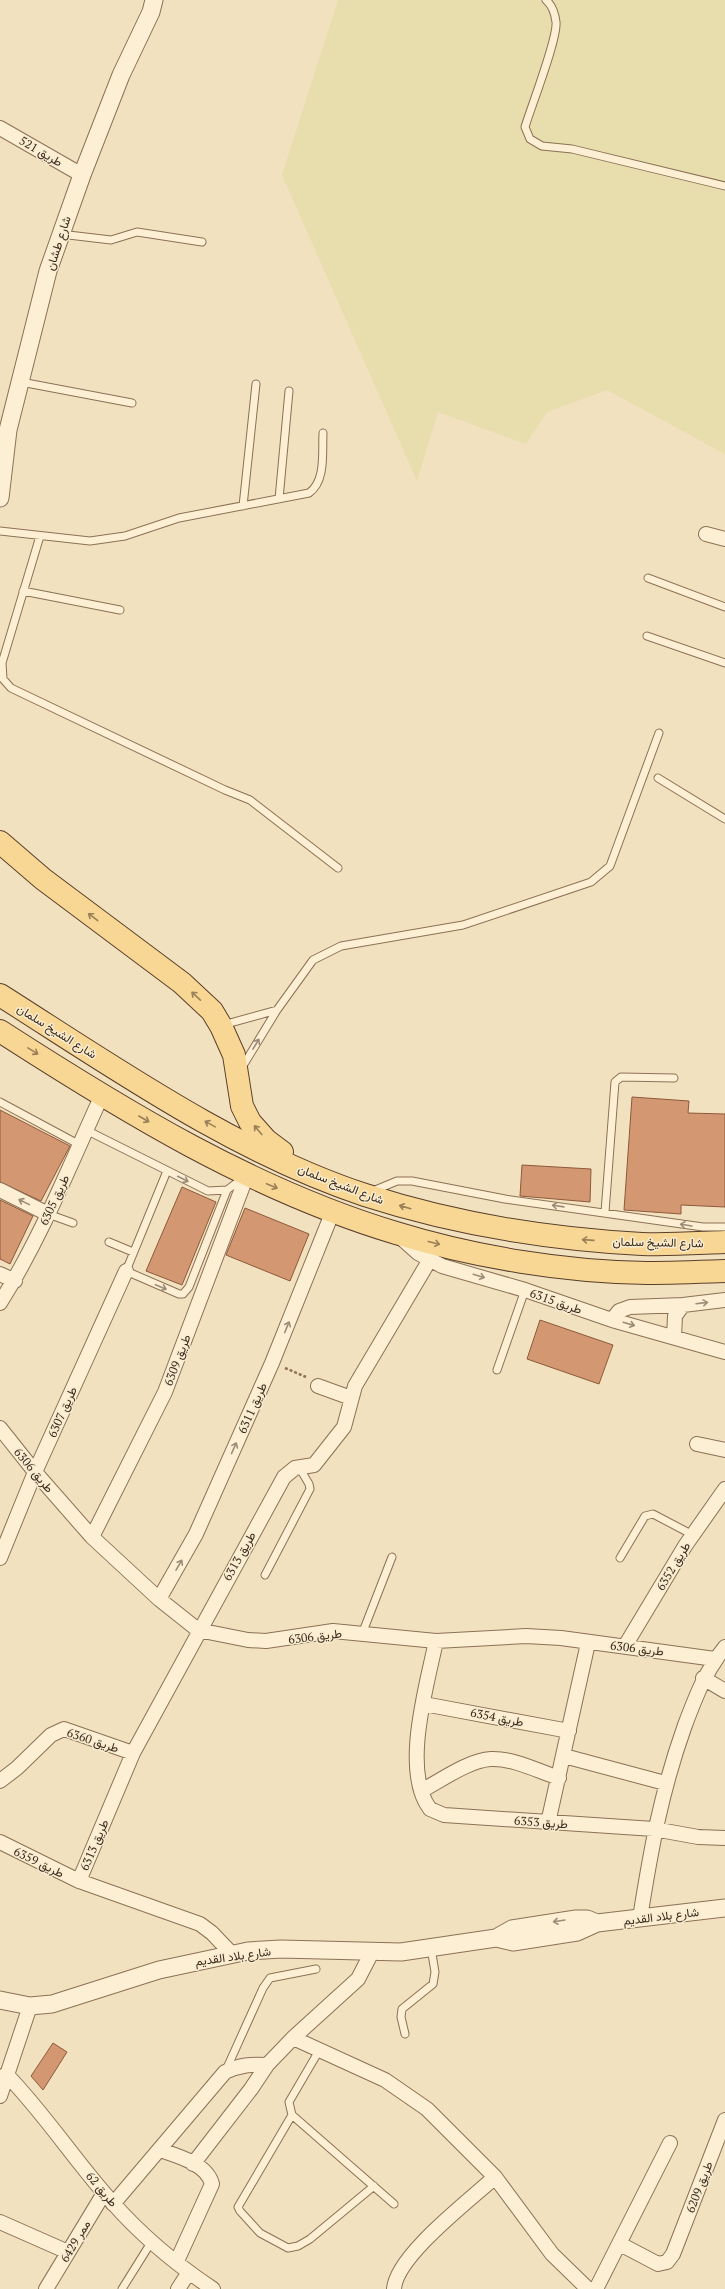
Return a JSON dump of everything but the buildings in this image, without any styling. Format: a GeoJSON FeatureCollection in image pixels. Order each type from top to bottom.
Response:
{"type":"FeatureCollection","features":[{"type":"Feature","properties":{"kind":"main road"},"geometry":{"type":"LineString","coordinates":[[0,842],[43,879],[182,983],[212,1010],[221,1026],[234,1056],[236,1077],[242,1106],[250,1122],[266,1140],[309,1173]]}},
{"type":"Feature","properties":{"kind":"main road","name":"شارع الشيخ سلمان"},"geometry":{"type":"LineString","coordinates":[[0,995],[198,1117],[244,1143],[309,1173],[364,1195],[455,1219],[521,1232],[644,1244],[725,1242]]}},
{"type":"Feature","properties":{"kind":"main road"},"geometry":{"type":"LineString","coordinates":[[2,1032],[102,1095],[175,1137],[247,1175],[333,1211],[396,1233],[512,1259],[571,1267],[645,1273],[725,1271]]}},
{"type":"Feature","properties":{"kind":"street","name":"شارع طشان"},"geometry":{"type":"LineString","coordinates":[[0,498],[4,429],[20,382],[48,271],[60,234],[121,75],[151,12],[154,0]]}},
{"type":"Feature","properties":{"kind":"street","name":"طريق 521"},"geometry":{"type":"LineString","coordinates":[[0,128],[82,175]]}},
{"type":"Feature","properties":{"kind":"street"},"geometry":{"type":"LineString","coordinates":[[706,534],[725,539]]}},
{"type":"Feature","properties":{"kind":"street","name":"طريق 6305"},"geometry":{"type":"LineString","coordinates":[[0,1303],[14,1280],[48,1214],[102,1095]]}},
{"type":"Feature","properties":{"kind":"street","name":"طريق 6309"},"geometry":{"type":"LineString","coordinates":[[92,1537],[165,1392],[247,1175]]}},
{"type":"Feature","properties":{"kind":"street"},"geometry":{"type":"LineString","coordinates":[[0,1190],[48,1214]]}},
{"type":"Feature","properties":{"kind":"street","name":"طريق 6311"},"geometry":{"type":"LineString","coordinates":[[159,1599],[196,1534],[272,1363],[333,1211]]}},
{"type":"Feature","properties":{"kind":"street","name":"طريق 6315"},"geometry":{"type":"LineString","coordinates":[[396,1233],[409,1246],[429,1261],[524,1290],[612,1320],[725,1352]]}},
{"type":"Feature","properties":{"kind":"street","name":"طريق 6313"},"geometry":{"type":"LineString","coordinates":[[79,1881],[133,1753],[198,1630],[284,1477],[290,1470],[299,1467],[311,1467],[317,1463],[340,1432],[347,1418],[350,1398],[356,1386],[429,1261]]}},
{"type":"Feature","properties":{"kind":"street","name":"طريق 6307"},"geometry":{"type":"LineString","coordinates":[[0,1556],[35,1472],[126,1271]]}},
{"type":"Feature","properties":{"kind":"street"},"geometry":{"type":"LineString","coordinates":[[0,1274],[14,1280]]}},
{"type":"Feature","properties":{"kind":"street"},"geometry":{"type":"LineString","coordinates":[[612,1320],[619,1311],[630,1306],[683,1305],[725,1300]]}},
{"type":"Feature","properties":{"kind":"street"},"geometry":{"type":"LineString","coordinates":[[674,1338],[675,1316],[683,1305]]}},
{"type":"Feature","properties":{"kind":"street"},"geometry":{"type":"LineString","coordinates":[[318,1386],[350,1398]]}},
{"type":"Feature","properties":{"kind":"street","name":"طريق 6306"},"geometry":{"type":"LineString","coordinates":[[0,1428],[35,1472],[92,1537],[159,1599],[198,1630],[248,1640],[266,1641],[333,1631],[436,1641],[526,1636],[561,1638],[588,1643],[625,1646],[716,1659]]}},
{"type":"Feature","properties":{"kind":"street"},"geometry":{"type":"LineString","coordinates":[[697,1444],[725,1450]]}},
{"type":"Feature","properties":{"kind":"street","name":"طريق 6352"},"geometry":{"type":"LineString","coordinates":[[625,1646],[693,1535],[725,1490]]}},
{"type":"Feature","properties":{"kind":"street"},"geometry":{"type":"LineString","coordinates":[[436,1641],[424,1704],[417,1761],[421,1791],[467,1767],[490,1759],[515,1763],[559,1778]]}},
{"type":"Feature","properties":{"kind":"street"},"geometry":{"type":"LineString","coordinates":[[548,1823],[570,1731],[588,1643]]}},
{"type":"Feature","properties":{"kind":"street"},"geometry":{"type":"LineString","coordinates":[[640,1918],[654,1829],[665,1783],[703,1678],[725,1647]]}},
{"type":"Feature","properties":{"kind":"street"},"geometry":{"type":"LineString","coordinates":[[703,1678],[725,1691]]}},
{"type":"Feature","properties":{"kind":"street","name":"طريق 6354"},"geometry":{"type":"LineString","coordinates":[[424,1704],[570,1731]]}},
{"type":"Feature","properties":{"kind":"street","name":"طريق 6360"},"geometry":{"type":"LineString","coordinates":[[1,1779],[17,1768],[51,1735],[64,1729],[133,1753]]}},
{"type":"Feature","properties":{"kind":"street"},"geometry":{"type":"LineString","coordinates":[[564,1756],[665,1783]]}},
{"type":"Feature","properties":{"kind":"street","name":"طريق 6353"},"geometry":{"type":"LineString","coordinates":[[421,1791],[430,1809],[444,1815],[654,1829],[698,1837],[725,1838]]}},
{"type":"Feature","properties":{"kind":"street","name":"طريق 6359"},"geometry":{"type":"LineString","coordinates":[[0,1842],[79,1881],[200,1924],[212,1933],[232,1954]]}},
{"type":"Feature","properties":{"kind":"street","name":"شارع بلاد القديم"},"geometry":{"type":"LineString","coordinates":[[0,2000],[30,2006],[64,2002],[159,1970],[232,1954],[281,1949],[401,1952],[496,1938],[512,1929],[576,1919],[587,1919],[597,1923],[725,1908]]}},
{"type":"Feature","properties":{"kind":"street"},"geometry":{"type":"LineString","coordinates":[[193,2164],[256,2083],[267,2065],[292,2038],[358,1979],[372,1952]]}},
{"type":"Feature","properties":{"kind":"street"},"geometry":{"type":"LineString","coordinates":[[0,2096],[6,2074],[30,2006]]}},
{"type":"Feature","properties":{"kind":"street"},"geometry":{"type":"LineString","coordinates":[[292,2038],[320,2049],[385,2080],[426,2109],[494,2177],[552,2254],[588,2289]]}},
{"type":"Feature","properties":{"kind":"street"},"geometry":{"type":"LineString","coordinates":[[113,2204],[225,2072],[237,2066],[250,2064],[267,2065]]}},
{"type":"Feature","properties":{"kind":"street","name":"طريق 62"},"geometry":{"type":"LineString","coordinates":[[6,2074],[113,2204],[152,2241],[188,2272],[213,2289]]}},
{"type":"Feature","properties":{"kind":"street","name":"طريق 6209"},"geometry":{"type":"LineString","coordinates":[[620,2244],[658,2264],[666,2262],[673,2254],[725,2120]]}},
{"type":"Feature","properties":{"kind":"street"},"geometry":{"type":"LineString","coordinates":[[596,2289],[670,2143]]}},
{"type":"Feature","properties":{"kind":"street"},"geometry":{"type":"LineString","coordinates":[[160,2150],[184,2157],[210,2178],[212,2184],[177,2261]]}},
{"type":"Feature","properties":{"kind":"street"},"geometry":{"type":"LineString","coordinates":[[394,2289],[402,2265],[494,2177]]}},
{"type":"Feature","properties":{"kind":"street","name":"ممر 6429"},"geometry":{"type":"LineString","coordinates":[[46,2289],[104,2193]]}},
{"type":"Feature","properties":{"kind":"street"},"geometry":{"type":"LineString","coordinates":[[0,2222],[68,2252]]}},
{"type":"Feature","properties":{"kind":"street"},"geometry":{"type":"LineString","coordinates":[[178,2289],[188,2272]]}},
{"type":"Feature","properties":{"kind":"lane"},"geometry":{"type":"LineString","coordinates":[[546,0],[551,4],[556,23],[552,42],[525,127],[530,139],[542,146],[572,149],[725,186]]}},
{"type":"Feature","properties":{"kind":"lane"},"geometry":{"type":"LineString","coordinates":[[60,234],[111,240],[137,232],[202,242]]}},
{"type":"Feature","properties":{"kind":"lane"},"geometry":{"type":"LineString","coordinates":[[20,382],[132,403]]}},
{"type":"Feature","properties":{"kind":"lane"},"geometry":{"type":"LineString","coordinates":[[243,506],[256,384]]}},
{"type":"Feature","properties":{"kind":"lane"},"geometry":{"type":"LineString","coordinates":[[279,499],[289,391]]}},
{"type":"Feature","properties":{"kind":"lane"},"geometry":{"type":"LineString","coordinates":[[0,531],[90,541],[125,536],[179,518],[309,493],[316,488],[320,480],[323,434]]}},
{"type":"Feature","properties":{"kind":"lane"},"geometry":{"type":"LineString","coordinates":[[40,536],[2,664],[3,679],[10,688],[225,790],[250,800],[338,868]]}},
{"type":"Feature","properties":{"kind":"lane"},"geometry":{"type":"LineString","coordinates":[[648,578],[725,607]]}},
{"type":"Feature","properties":{"kind":"lane"},"geometry":{"type":"LineString","coordinates":[[23,591],[120,610]]}},
{"type":"Feature","properties":{"kind":"lane"},"geometry":{"type":"LineString","coordinates":[[647,636],[725,663]]}},
{"type":"Feature","properties":{"kind":"lane"},"geometry":{"type":"LineString","coordinates":[[236,1077],[277,1010],[313,960],[327,952],[341,946],[463,926],[591,882],[601,875],[610,866],[659,733]]}},
{"type":"Feature","properties":{"kind":"lane"},"geometry":{"type":"LineString","coordinates":[[658,778],[725,819]]}},
{"type":"Feature","properties":{"kind":"lane"},"geometry":{"type":"LineString","coordinates":[[221,1026],[277,1010]]}},
{"type":"Feature","properties":{"kind":"lane"},"geometry":{"type":"LineString","coordinates":[[606,1212],[616,1082],[621,1077],[674,1078]]}},
{"type":"Feature","properties":{"kind":"lane"},"geometry":{"type":"LineString","coordinates":[[0,1102],[80,1145]]}},
{"type":"Feature","properties":{"kind":"lane"},"geometry":{"type":"LineString","coordinates":[[86,1130],[208,1191],[227,1190]]}},
{"type":"Feature","properties":{"kind":"lane"},"geometry":{"type":"LineString","coordinates":[[167,1171],[126,1271],[179,1294],[187,1291],[227,1190],[247,1175]]}},
{"type":"Feature","properties":{"kind":"lane"},"geometry":{"type":"LineString","coordinates":[[364,1195],[397,1181],[412,1180],[505,1199],[606,1212],[702,1227],[725,1227]]}},
{"type":"Feature","properties":{"kind":"lane"},"geometry":{"type":"LineString","coordinates":[[48,1214],[73,1223]]}},
{"type":"Feature","properties":{"kind":"lane"},"geometry":{"type":"LineString","coordinates":[[109,1242],[133,1252]]}},
{"type":"Feature","properties":{"kind":"lane"},"geometry":{"type":"LineString","coordinates":[[497,1370],[524,1290]]}},
{"type":"Feature","properties":{"kind":"lane"},"geometry":{"type":"LineString","coordinates":[[265,1575],[310,1489],[309,1484],[299,1467]]}},
{"type":"Feature","properties":{"kind":"lane"},"geometry":{"type":"LineString","coordinates":[[620,1558],[645,1516],[653,1514],[693,1535]]}},
{"type":"Feature","properties":{"kind":"lane"},"geometry":{"type":"LineString","coordinates":[[362,1634],[392,1557]]}},
{"type":"Feature","properties":{"kind":"lane"},"geometry":{"type":"LineString","coordinates":[[405,2034],[401,2017],[402,2009],[429,1988],[435,1978],[430,1948]]}},
{"type":"Feature","properties":{"kind":"lane"},"geometry":{"type":"LineString","coordinates":[[225,2072],[263,1988],[270,1978],[316,1969]]}},
{"type":"Feature","properties":{"kind":"lane"},"geometry":{"type":"LineString","coordinates":[[320,2049],[289,2102],[292,2115],[394,2204]]}},
{"type":"Feature","properties":{"kind":"lane"},"geometry":{"type":"LineString","coordinates":[[292,2115],[238,2207],[260,2233],[288,2248],[298,2246],[310,2239],[374,2186]]}},
{"type":"Feature","properties":{"kind":"lane"},"geometry":{"type":"LineString","coordinates":[[122,2289],[152,2241]]}},
{"type":"Feature","properties":{"kind":"path"},"geometry":{"type":"LineString","coordinates":[[272,1363],[312,1380],[311,1384],[318,1386]]}},
{"type":"Feature","properties":{"kind":"shaded area"},"geometry":{"type":"Polygon","coordinates":[[[338,0],[725,0],[725,454],[607,390],[547,412],[526,444],[438,412],[417,481],[282,175],[338,0]]]}}]}
